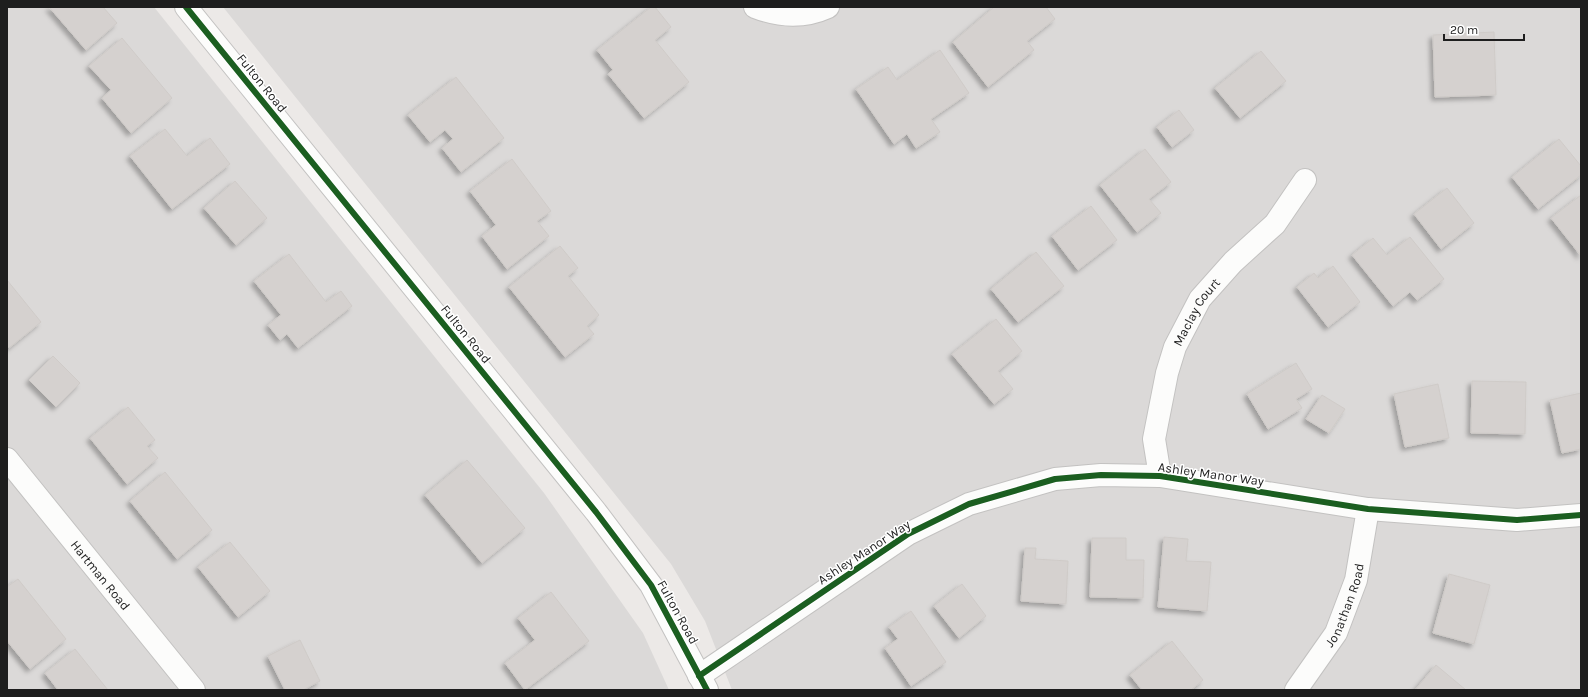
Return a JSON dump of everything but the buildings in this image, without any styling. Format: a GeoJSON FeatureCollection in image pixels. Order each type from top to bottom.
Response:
{"type":"FeatureCollection","features":[{"type":"Feature","properties":{"kind":"street","name":"Fulton Road"},"geometry":{"type":"LineString","coordinates":[[186,7],[596,512],[651,585],[703,683]]}},
{"type":"Feature","properties":{"kind":"street"},"geometry":{"type":"LineString","coordinates":[[755,7],[770,13],[792,15],[819,11],[828,7]]}},
{"type":"Feature","properties":{"kind":"street","name":"Maclay Court"},"geometry":{"type":"LineString","coordinates":[[1160,476],[1154,439],[1167,373],[1175,347],[1200,299],[1233,262],[1275,224],[1305,180]]}},
{"type":"Feature","properties":{"kind":"street","name":"Hartman Road"},"geometry":{"type":"LineString","coordinates":[[7,459],[194,690]]}},
{"type":"Feature","properties":{"kind":"street","name":"Ashley Manor Way"},"geometry":{"type":"LineString","coordinates":[[703,683],[908,534],[969,504],[1055,479],[1101,475],[1160,476],[1368,509],[1517,520],[1581,515]]}},
{"type":"Feature","properties":{"kind":"street","name":"Jonathan Road"},"geometry":{"type":"LineString","coordinates":[[1296,690],[1336,633],[1356,580],[1368,509]]}},
{"type":"Feature","properties":{"kind":"shaded area"},"geometry":{"type":"Polygon","coordinates":[[[7,7],[154,7],[544,493],[643,633],[669,690],[7,690],[7,7]]]}},
{"type":"Feature","properties":{"kind":"shaded area"},"geometry":{"type":"Polygon","coordinates":[[[223,7],[1581,7],[1581,690],[732,690],[705,621],[671,564],[223,7]]]}},
{"type":"Feature","properties":{"kind":"cycle path"},"geometry":{"type":"LineString","coordinates":[[186,7],[596,512],[651,585],[707,690]]}},
{"type":"Feature","properties":{"kind":"cycle path"},"geometry":{"type":"LineString","coordinates":[[699,676],[908,534],[969,504],[1055,479],[1101,475],[1160,476],[1368,509],[1517,520],[1581,515]]}}]}
